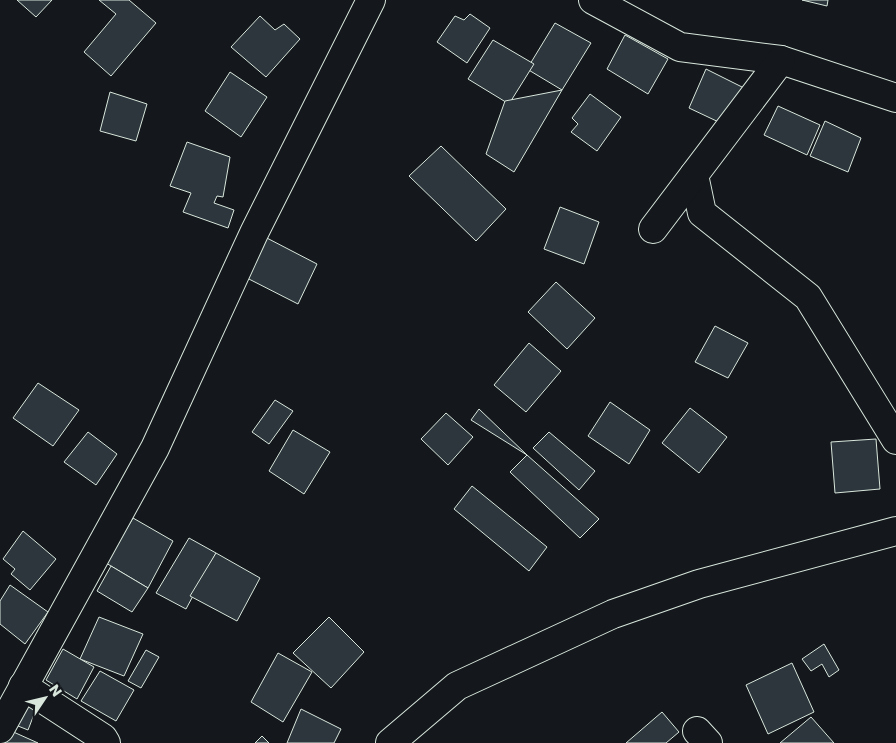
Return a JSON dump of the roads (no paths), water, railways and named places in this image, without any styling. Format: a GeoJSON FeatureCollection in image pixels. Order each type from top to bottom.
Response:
{"type":"FeatureCollection","features":[{"type":"Feature","properties":{"kind":"street"},"geometry":{"type":"LineString","coordinates":[[0,729],[156,448],[254,233],[371,0]]}},
{"type":"Feature","properties":{"kind":"street"},"geometry":{"type":"LineString","coordinates":[[593,0],[680,48],[781,60],[896,98]]}},
{"type":"Feature","properties":{"kind":"street"},"geometry":{"type":"LineString","coordinates":[[653,229],[781,60]]}},
{"type":"Feature","properties":{"kind":"street"},"geometry":{"type":"LineString","coordinates":[[694,176],[702,214],[808,297],[896,440]]}},
{"type":"Feature","properties":{"kind":"street"},"geometry":{"type":"LineString","coordinates":[[390,743],[457,686],[613,614],[699,584],[896,531]]}},
{"type":"Feature","properties":{"kind":"street"},"geometry":{"type":"LineString","coordinates":[[23,686],[103,738],[106,743]]}}]}
